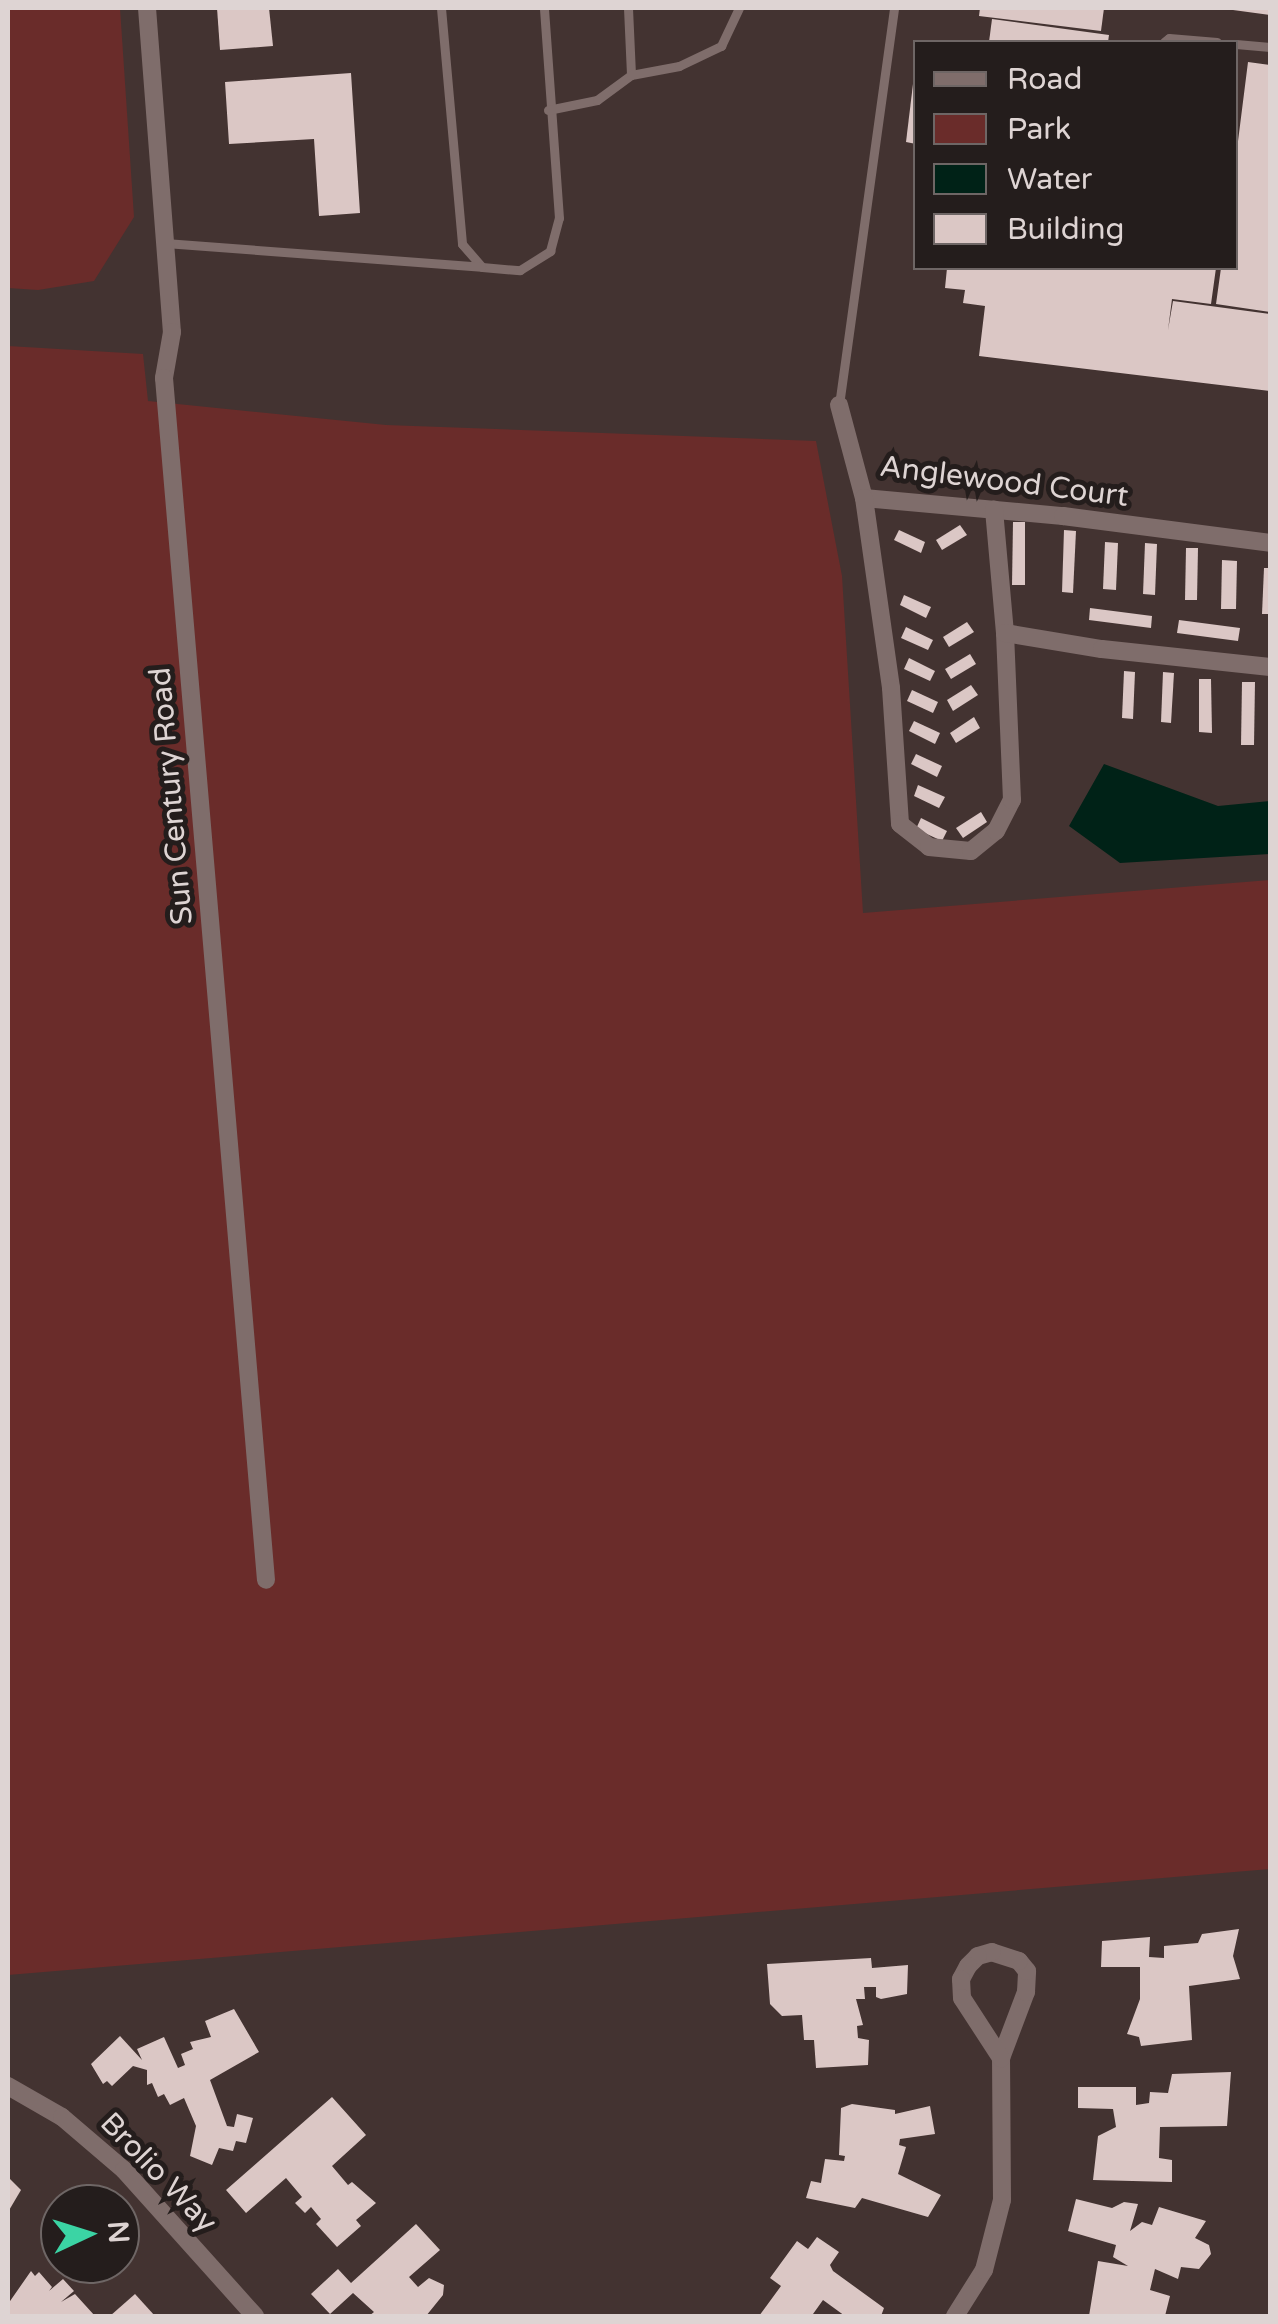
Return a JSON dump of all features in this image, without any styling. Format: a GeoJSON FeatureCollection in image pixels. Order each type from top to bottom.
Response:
{"type":"FeatureCollection","features":[{"type":"Feature","properties":{"kind":"street","name":"Sun Century Road"},"geometry":{"type":"LineString","coordinates":[[146,8],[172,332],[164,378],[266,1580]]}},
{"type":"Feature","properties":{"kind":"street","name":"Anglewood Court"},"geometry":{"type":"LineString","coordinates":[[839,405],[864,498],[994,509],[1270,543]]}},
{"type":"Feature","properties":{"kind":"street"},"geometry":{"type":"LineString","coordinates":[[864,498],[891,688],[900,824],[929,847],[970,851],[996,831],[1012,800],[1006,633],[994,509]]}},
{"type":"Feature","properties":{"kind":"street"},"geometry":{"type":"LineString","coordinates":[[1006,633],[1102,649],[1270,666]]}},
{"type":"Feature","properties":{"kind":"street"},"geometry":{"type":"LineString","coordinates":[[955,2316],[984,2270],[1002,2200],[1001,2058],[1018,2023],[1027,1970],[1006,1953],[992,1952],[978,1956],[968,1966],[961,1979],[962,1998],[1001,2058]]}},
{"type":"Feature","properties":{"kind":"street","name":"Brolio Way"},"geometry":{"type":"LineString","coordinates":[[8,2086],[62,2117],[124,2170],[255,2316]]}},
{"type":"Feature","properties":{"kind":"lane"},"geometry":{"type":"LineString","coordinates":[[441,8],[462,244],[482,267]]}},
{"type":"Feature","properties":{"kind":"lane"},"geometry":{"type":"LineString","coordinates":[[164,243],[520,270],[550,251],[559,218],[548,110],[544,8]]}},
{"type":"Feature","properties":{"kind":"lane"},"geometry":{"type":"LineString","coordinates":[[628,8],[631,75]]}},
{"type":"Feature","properties":{"kind":"lane"},"geometry":{"type":"LineString","coordinates":[[548,110],[598,100],[631,75],[679,66],[721,46],[739,8]]}},
{"type":"Feature","properties":{"kind":"lane","name":"Anglewood Court"},"geometry":{"type":"LineString","coordinates":[[839,405],[876,112],[894,8]]}},
{"type":"Feature","properties":{"kind":"lane"},"geometry":{"type":"LineString","coordinates":[[1166,40],[1193,40]]}},
{"type":"Feature","properties":{"kind":"lane"},"geometry":{"type":"LineString","coordinates":[[1238,44],[1270,47]]}},
{"type":"Feature","properties":{"kind":"green space"},"geometry":{"type":"Polygon","coordinates":[[[8,8],[120,8],[134,217],[94,281],[38,290],[8,288],[8,8]]]}},
{"type":"Feature","properties":{"kind":"green space"},"geometry":{"type":"Polygon","coordinates":[[[8,346],[143,354],[148,401],[386,425],[816,441],[842,576],[863,913],[1270,880],[1270,1869],[8,1975],[8,346]]]}},
{"type":"Feature","properties":{"kind":"water"},"geometry":{"type":"Polygon","coordinates":[[[1104,764],[1218,806],[1270,801],[1270,854],[1120,863],[1069,826],[1104,764]]]}},
{"type":"Feature","properties":{"kind":"building"},"geometry":{"type":"Polygon","coordinates":[[[217,8],[269,8],[273,46],[220,50],[217,8]]]}},
{"type":"Feature","properties":{"kind":"building"},"geometry":{"type":"Polygon","coordinates":[[[980,8],[1104,8],[1101,31],[979,16],[980,8]]]}},
{"type":"Feature","properties":{"kind":"building"},"geometry":{"type":"Polygon","coordinates":[[[1270,8],[1270,15],[1233,10],[1270,8]]]}},
{"type":"Feature","properties":{"kind":"building"},"geometry":{"type":"Polygon","coordinates":[[[992,19],[1109,35],[1108,40],[989,40],[992,19]]]}},
{"type":"Feature","properties":{"kind":"building"},"geometry":{"type":"Polygon","coordinates":[[[1248,62],[1270,65],[1270,312],[1216,304],[1221,270],[1238,270],[1238,141],[1248,62]]]}},
{"type":"Feature","properties":{"kind":"building"},"geometry":{"type":"Polygon","coordinates":[[[351,73],[360,213],[319,216],[314,139],[229,144],[225,82],[351,73]]]}},
{"type":"Feature","properties":{"kind":"building"},"geometry":{"type":"Polygon","coordinates":[[[913,84],[913,143],[906,142],[913,84]]]}},
{"type":"Feature","properties":{"kind":"building"},"geometry":{"type":"Polygon","coordinates":[[[947,270],[1216,270],[1211,304],[1172,299],[1168,330],[1173,301],[1270,314],[1270,391],[979,356],[985,306],[963,303],[965,290],[945,288],[947,270]]]}},
{"type":"Feature","properties":{"kind":"building"},"geometry":{"type":"Polygon","coordinates":[[[1013,522],[1025,522],[1025,585],[1012,585],[1013,522]]]}},
{"type":"Feature","properties":{"kind":"building"},"geometry":{"type":"Polygon","coordinates":[[[960,525],[967,535],[942,550],[936,540],[960,525]]]}},
{"type":"Feature","properties":{"kind":"building"},"geometry":{"type":"Polygon","coordinates":[[[899,530],[925,542],[921,553],[894,540],[899,530]]]}},
{"type":"Feature","properties":{"kind":"building"},"geometry":{"type":"Polygon","coordinates":[[[1064,530],[1076,531],[1073,593],[1062,592],[1064,530]]]}},
{"type":"Feature","properties":{"kind":"building"},"geometry":{"type":"Polygon","coordinates":[[[1105,542],[1118,543],[1116,590],[1103,589],[1105,542]]]}},
{"type":"Feature","properties":{"kind":"building"},"geometry":{"type":"Polygon","coordinates":[[[1145,543],[1157,544],[1155,595],[1143,594],[1145,543]]]}},
{"type":"Feature","properties":{"kind":"building"},"geometry":{"type":"Polygon","coordinates":[[[1186,548],[1198,548],[1197,600],[1185,600],[1186,548]]]}},
{"type":"Feature","properties":{"kind":"building"},"geometry":{"type":"Polygon","coordinates":[[[1222,560],[1237,561],[1236,609],[1221,609],[1222,560]]]}},
{"type":"Feature","properties":{"kind":"building"},"geometry":{"type":"Polygon","coordinates":[[[1264,568],[1270,568],[1270,614],[1262,614],[1264,568]]]}},
{"type":"Feature","properties":{"kind":"building"},"geometry":{"type":"Polygon","coordinates":[[[904,595],[931,607],[926,618],[900,605],[904,595]]]}},
{"type":"Feature","properties":{"kind":"building"},"geometry":{"type":"Polygon","coordinates":[[[1090,608],[1152,616],[1151,628],[1089,620],[1090,608]]]}},
{"type":"Feature","properties":{"kind":"building"},"geometry":{"type":"Polygon","coordinates":[[[1179,620],[1240,628],[1238,641],[1177,633],[1179,620]]]}},
{"type":"Feature","properties":{"kind":"building"},"geometry":{"type":"Polygon","coordinates":[[[967,622],[974,632],[949,647],[943,637],[967,622]]]}},
{"type":"Feature","properties":{"kind":"building"},"geometry":{"type":"Polygon","coordinates":[[[906,627],[933,640],[928,650],[901,638],[906,627]]]}},
{"type":"Feature","properties":{"kind":"building"},"geometry":{"type":"Polygon","coordinates":[[[970,654],[976,664],[951,679],[945,669],[970,654]]]}},
{"type":"Feature","properties":{"kind":"building"},"geometry":{"type":"Polygon","coordinates":[[[909,658],[935,671],[930,681],[904,669],[909,658]]]}},
{"type":"Feature","properties":{"kind":"building"},"geometry":{"type":"Polygon","coordinates":[[[1124,671],[1135,672],[1133,719],[1122,718],[1124,671]]]}},
{"type":"Feature","properties":{"kind":"building"},"geometry":{"type":"Polygon","coordinates":[[[1163,672],[1174,673],[1171,723],[1161,722],[1163,672]]]}},
{"type":"Feature","properties":{"kind":"building"},"geometry":{"type":"Polygon","coordinates":[[[1199,679],[1211,679],[1212,733],[1199,732],[1199,679]]]}},
{"type":"Feature","properties":{"kind":"building"},"geometry":{"type":"Polygon","coordinates":[[[1242,682],[1255,682],[1254,745],[1241,745],[1242,682]]]}},
{"type":"Feature","properties":{"kind":"building"},"geometry":{"type":"Polygon","coordinates":[[[971,685],[978,695],[953,711],[947,700],[971,685]]]}},
{"type":"Feature","properties":{"kind":"building"},"geometry":{"type":"Polygon","coordinates":[[[912,690],[938,702],[933,713],[907,701],[912,690]]]}},
{"type":"Feature","properties":{"kind":"building"},"geometry":{"type":"Polygon","coordinates":[[[974,717],[980,728],[956,743],[950,733],[974,717]]]}},
{"type":"Feature","properties":{"kind":"building"},"geometry":{"type":"Polygon","coordinates":[[[914,721],[940,733],[935,744],[909,731],[914,721]]]}},
{"type":"Feature","properties":{"kind":"building"},"geometry":{"type":"Polygon","coordinates":[[[916,754],[942,766],[937,777],[911,764],[916,754]]]}},
{"type":"Feature","properties":{"kind":"building"},"geometry":{"type":"Polygon","coordinates":[[[918,785],[945,797],[939,808],[914,796],[918,785]]]}},
{"type":"Feature","properties":{"kind":"building"},"geometry":{"type":"Polygon","coordinates":[[[981,812],[987,822],[963,838],[956,828],[981,812]]]}},
{"type":"Feature","properties":{"kind":"building"},"geometry":{"type":"Polygon","coordinates":[[[921,818],[947,831],[942,841],[916,829],[921,818]]]}},
{"type":"Feature","properties":{"kind":"building"},"geometry":{"type":"Polygon","coordinates":[[[1239,1929],[1233,1956],[1240,1979],[1189,1986],[1192,2040],[1141,2046],[1139,2037],[1127,2034],[1140,1999],[1140,1967],[1101,1967],[1102,1941],[1150,1937],[1149,1957],[1164,1958],[1164,1946],[1198,1943],[1202,1934],[1239,1929]]]}},
{"type":"Feature","properties":{"kind":"building"},"geometry":{"type":"Polygon","coordinates":[[[871,1958],[872,1968],[908,1965],[907,1994],[881,1999],[876,1997],[876,1987],[864,1987],[865,1999],[856,1999],[863,2025],[857,2026],[858,2038],[869,2040],[868,2065],[816,2068],[814,2040],[804,2040],[802,2015],[782,2016],[770,2004],[767,1964],[871,1958]]]}},
{"type":"Feature","properties":{"kind":"building"},"geometry":{"type":"Polygon","coordinates":[[[234,2009],[259,2052],[210,2080],[227,2126],[234,2127],[237,2114],[253,2118],[246,2143],[236,2141],[233,2151],[219,2148],[212,2165],[190,2156],[196,2126],[184,2098],[170,2105],[164,2094],[158,2097],[152,2083],[147,2085],[147,2070],[133,2066],[112,2086],[107,2081],[103,2084],[91,2064],[120,2036],[142,2060],[137,2049],[164,2037],[178,2068],[185,2065],[181,2054],[193,2049],[190,2042],[211,2037],[205,2021],[234,2009]]]}},
{"type":"Feature","properties":{"kind":"building"},"geometry":{"type":"Polygon","coordinates":[[[1231,2072],[1227,2126],[1160,2127],[1159,2158],[1172,2160],[1172,2182],[1093,2180],[1098,2136],[1116,2127],[1113,2109],[1078,2108],[1078,2087],[1136,2087],[1136,2105],[1149,2103],[1150,2092],[1168,2093],[1172,2074],[1231,2072]]]}},
{"type":"Feature","properties":{"kind":"building"},"geometry":{"type":"Polygon","coordinates":[[[332,2097],[366,2135],[332,2166],[348,2185],[352,2182],[376,2203],[356,2220],[361,2226],[337,2247],[316,2224],[321,2219],[311,2207],[305,2213],[295,2203],[302,2197],[286,2178],[246,2213],[226,2190],[332,2097]]]}},
{"type":"Feature","properties":{"kind":"building"},"geometry":{"type":"Polygon","coordinates":[[[852,2104],[895,2110],[895,2114],[930,2106],[935,2134],[900,2139],[899,2145],[906,2147],[898,2174],[941,2195],[928,2217],[862,2198],[855,2208],[806,2198],[811,2181],[821,2183],[825,2159],[844,2161],[845,2156],[839,2155],[841,2108],[852,2104]]]}},
{"type":"Feature","properties":{"kind":"building"},"geometry":{"type":"Polygon","coordinates":[[[8,2177],[21,2190],[8,2212],[8,2177]]]}},
{"type":"Feature","properties":{"kind":"building"},"geometry":{"type":"Polygon","coordinates":[[[1076,2199],[1112,2208],[1124,2202],[1138,2204],[1130,2231],[1142,2222],[1152,2225],[1159,2207],[1206,2221],[1195,2238],[1209,2245],[1211,2254],[1199,2269],[1181,2267],[1178,2279],[1155,2269],[1150,2290],[1170,2296],[1165,2316],[1089,2316],[1098,2261],[1128,2266],[1113,2257],[1116,2245],[1068,2231],[1076,2199]]]}},
{"type":"Feature","properties":{"kind":"building"},"geometry":{"type":"Polygon","coordinates":[[[416,2224],[440,2250],[409,2277],[418,2287],[429,2278],[444,2285],[443,2295],[426,2316],[369,2316],[374,2312],[353,2293],[330,2314],[311,2294],[338,2269],[351,2283],[416,2224]]]}},
{"type":"Feature","properties":{"kind":"building"},"geometry":{"type":"Polygon","coordinates":[[[817,2237],[839,2252],[830,2265],[833,2271],[884,2308],[881,2316],[845,2316],[823,2300],[813,2314],[816,2316],[759,2316],[781,2286],[770,2278],[797,2241],[808,2249],[817,2237]]]}},
{"type":"Feature","properties":{"kind":"building"},"geometry":{"type":"Polygon","coordinates":[[[31,2271],[35,2276],[39,2272],[40,2284],[49,2284],[49,2291],[57,2284],[68,2284],[74,2291],[61,2302],[75,2294],[95,2316],[8,2316],[8,2304],[31,2271]]]}},
{"type":"Feature","properties":{"kind":"building"},"geometry":{"type":"Polygon","coordinates":[[[135,2294],[155,2316],[110,2316],[135,2294]]]}}]}
